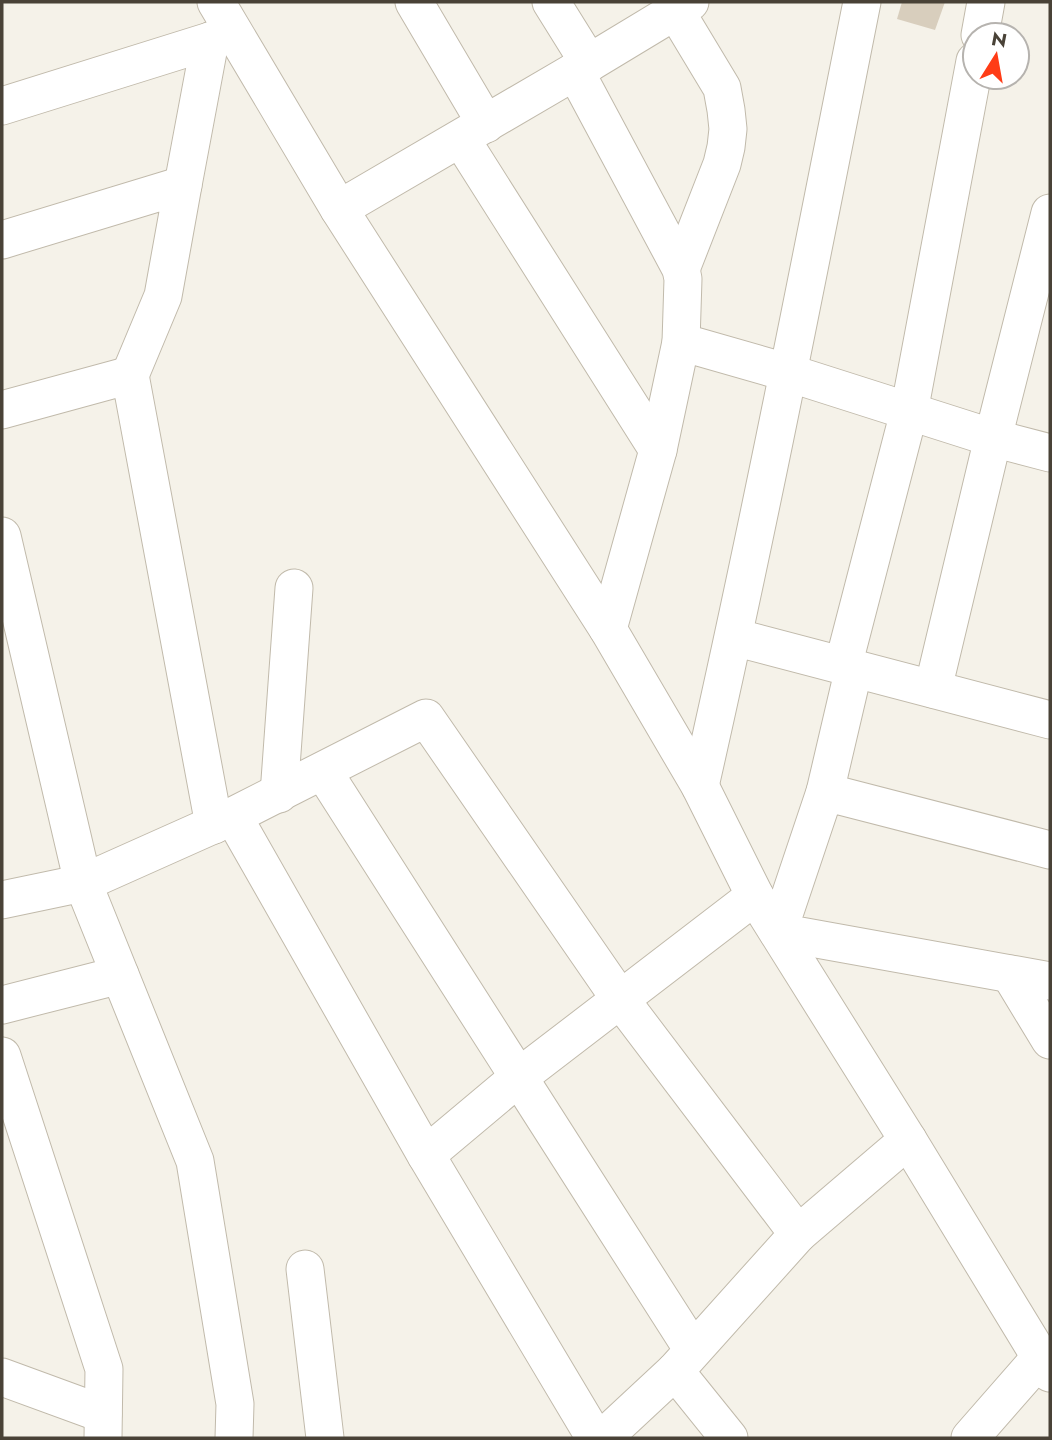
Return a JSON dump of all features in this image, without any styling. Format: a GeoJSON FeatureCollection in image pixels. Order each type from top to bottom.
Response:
{"type":"FeatureCollection","features":[{"type":"Feature","properties":{"kind":"street"},"geometry":{"type":"LineString","coordinates":[[414,2],[474,131],[658,450]]}},
{"type":"Feature","properties":{"kind":"street"},"geometry":{"type":"LineString","coordinates":[[551,2],[681,269],[683,279],[681,342],[658,450],[608,629]]}},
{"type":"Feature","properties":{"kind":"street"},"geometry":{"type":"LineString","coordinates":[[700,786],[789,373],[862,2]]}},
{"type":"Feature","properties":{"kind":"street"},"geometry":{"type":"LineString","coordinates":[[983,21],[986,2]]}},
{"type":"Feature","properties":{"kind":"street"},"geometry":{"type":"LineString","coordinates":[[340,209],[682,6],[722,88],[728,129],[722,164],[681,269]]}},
{"type":"Feature","properties":{"kind":"street"},"geometry":{"type":"LineString","coordinates":[[2,106],[220,25]]}},
{"type":"Feature","properties":{"kind":"street"},"geometry":{"type":"LineString","coordinates":[[220,25],[183,185],[163,296],[130,375],[223,821],[595,1438]]}},
{"type":"Feature","properties":{"kind":"street"},"geometry":{"type":"LineString","coordinates":[[220,25],[608,629],[700,786],[755,896],[1045,1365],[970,1438]]}},
{"type":"Feature","properties":{"kind":"street"},"geometry":{"type":"LineString","coordinates":[[778,932],[824,792],[848,667],[909,412],[969,91]]}},
{"type":"Feature","properties":{"kind":"street"},"geometry":{"type":"LineString","coordinates":[[2,240],[183,185]]}},
{"type":"Feature","properties":{"kind":"street"},"geometry":{"type":"LineString","coordinates":[[933,689],[1050,213]]}},
{"type":"Feature","properties":{"kind":"street"},"geometry":{"type":"LineString","coordinates":[[681,342],[1050,453]]}},
{"type":"Feature","properties":{"kind":"street"},"geometry":{"type":"LineString","coordinates":[[2,410],[130,375]]}},
{"type":"Feature","properties":{"kind":"street"},"geometry":{"type":"LineString","coordinates":[[2,536],[83,883],[195,1161],[235,1404],[234,1438]]}},
{"type":"Feature","properties":{"kind":"street"},"geometry":{"type":"LineString","coordinates":[[279,793],[294,588]]}},
{"type":"Feature","properties":{"kind":"street"},"geometry":{"type":"LineString","coordinates":[[734,637],[1050,720]]}},
{"type":"Feature","properties":{"kind":"street"},"geometry":{"type":"LineString","coordinates":[[2,900],[83,883],[223,821],[426,719],[620,999],[798,1234]]}},
{"type":"Feature","properties":{"kind":"street"},"geometry":{"type":"LineString","coordinates":[[323,771],[519,1077],[729,1438]]}},
{"type":"Feature","properties":{"kind":"street"},"geometry":{"type":"LineString","coordinates":[[824,792],[1050,850]]}},
{"type":"Feature","properties":{"kind":"street"},"geometry":{"type":"LineString","coordinates":[[426,1155],[519,1077],[755,896]]}},
{"type":"Feature","properties":{"kind":"street"},"geometry":{"type":"LineString","coordinates":[[778,932],[1050,981]]}},
{"type":"Feature","properties":{"kind":"street"},"geometry":{"type":"LineString","coordinates":[[1010,974],[1050,1040]]}},
{"type":"Feature","properties":{"kind":"street"},"geometry":{"type":"LineString","coordinates":[[2,1005],[120,975]]}},
{"type":"Feature","properties":{"kind":"street"},"geometry":{"type":"LineString","coordinates":[[2,1056],[104,1369],[103,1426],[5,1369]]}},
{"type":"Feature","properties":{"kind":"street"},"geometry":{"type":"LineString","coordinates":[[603,1438],[684,1361],[798,1234],[908,1140]]}},
{"type":"Feature","properties":{"kind":"street"},"geometry":{"type":"LineString","coordinates":[[305,1269],[326,1438]]}},
{"type":"Feature","properties":{"kind":"building"},"geometry":{"type":"Polygon","coordinates":[[[902,2],[945,2],[935,30],[897,19],[902,2]]]}}]}
